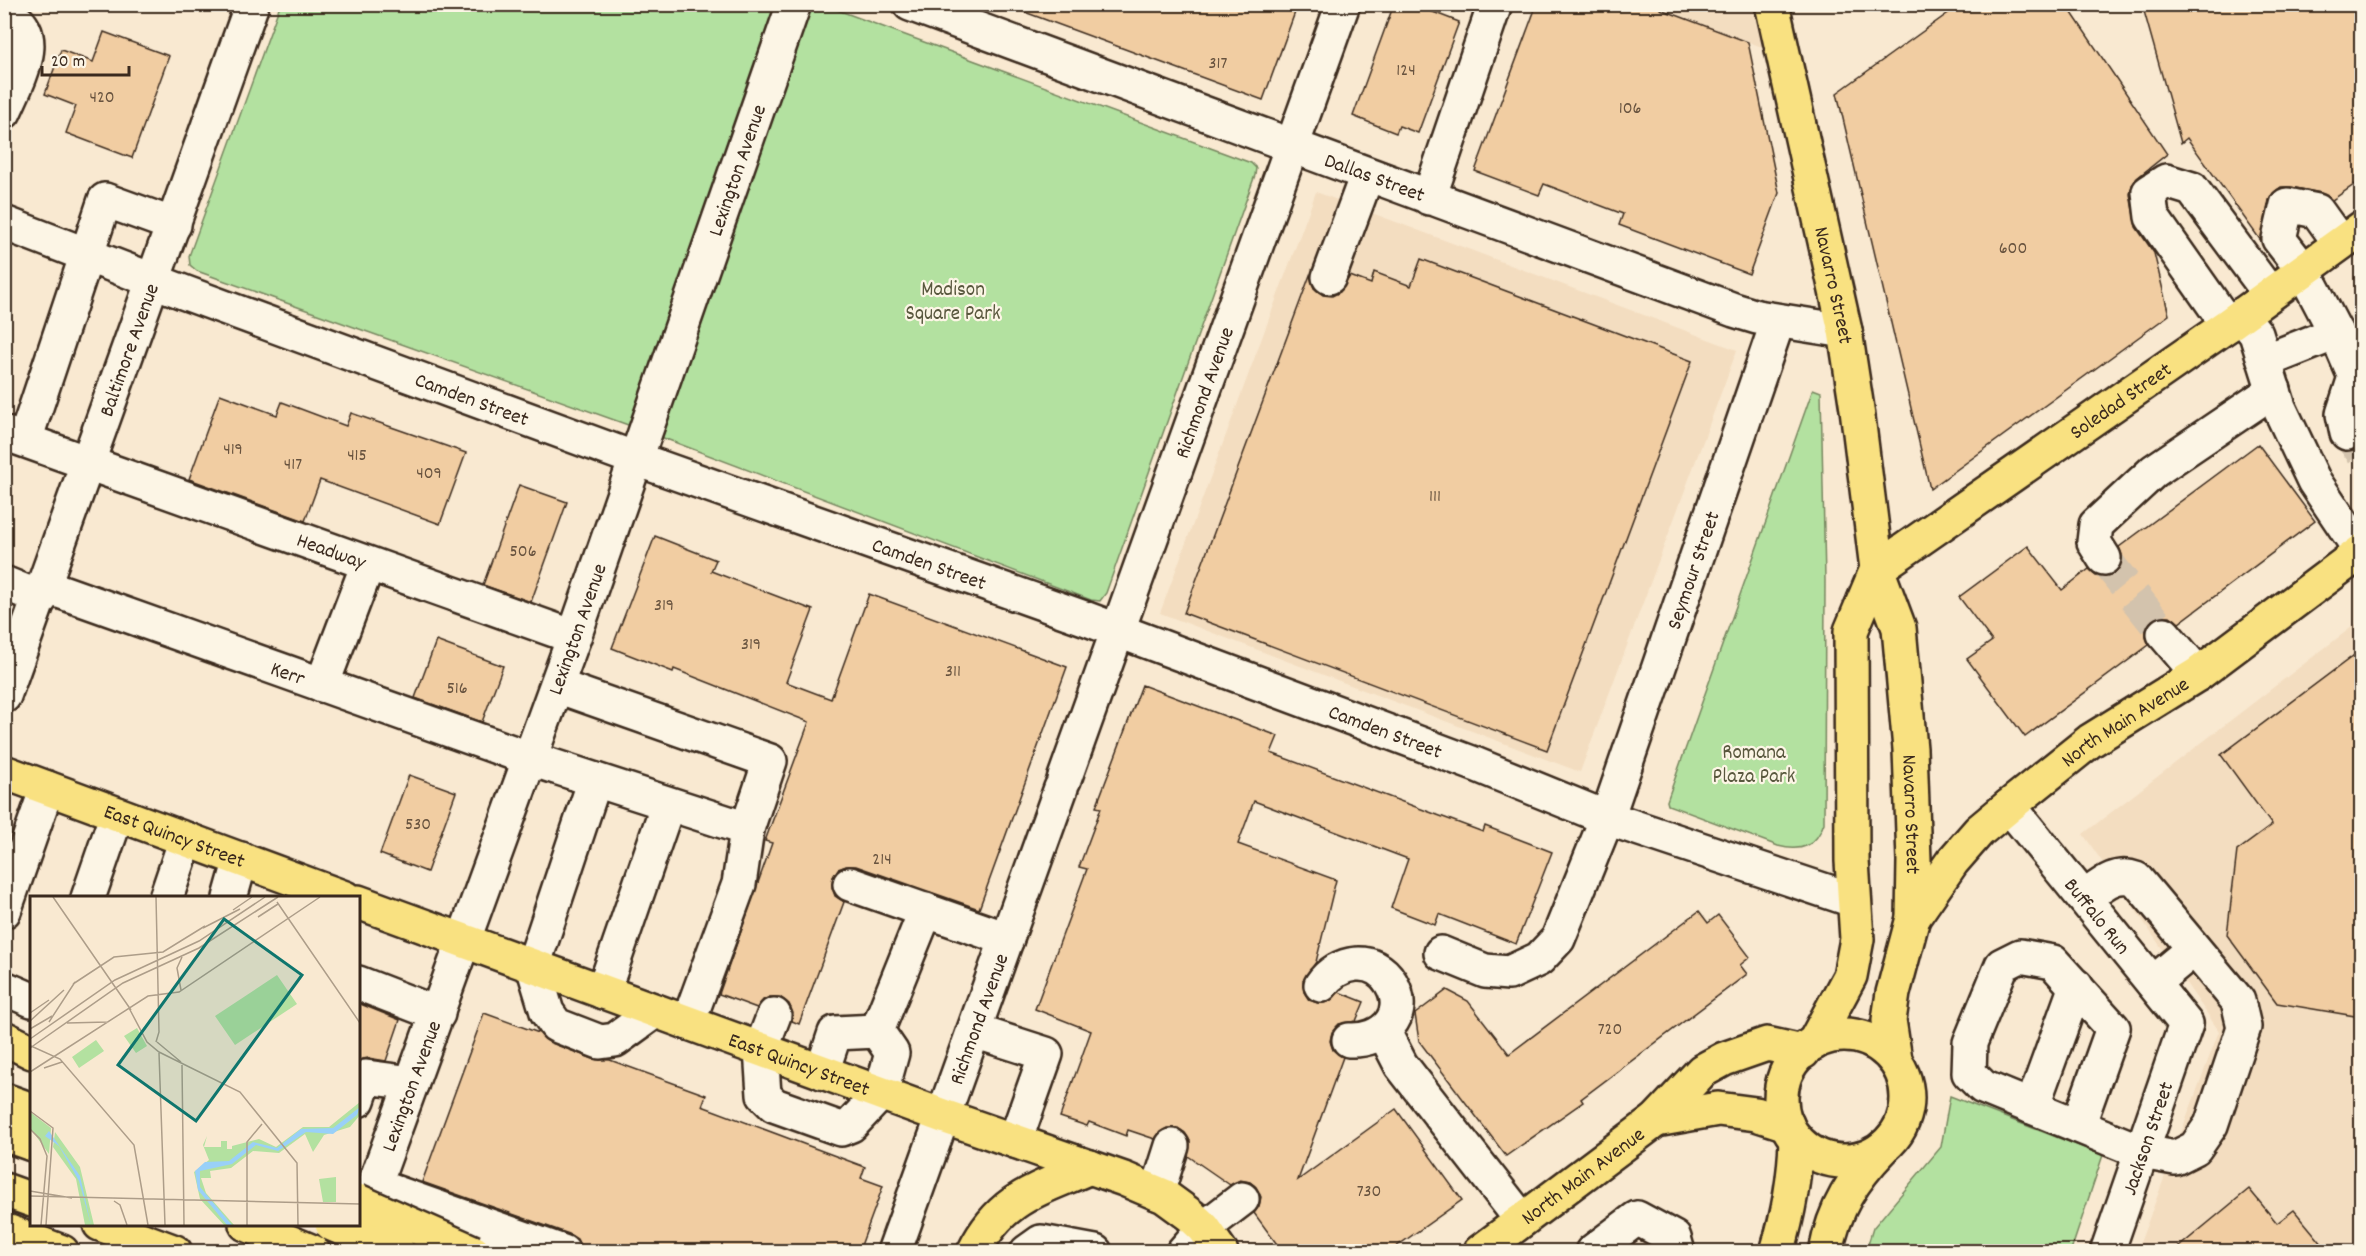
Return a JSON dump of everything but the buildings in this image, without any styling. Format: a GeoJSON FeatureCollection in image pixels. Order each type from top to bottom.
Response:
{"type":"FeatureCollection","features":[{"type":"Feature","properties":{"kind":"main road","name":"Navarro Street"},"geometry":{"type":"LineString","coordinates":[[1772,4],[1845,332],[1877,569],[1899,628],[1910,749],[1913,918],[1893,993],[1889,1020],[1895,1060]]}},
{"type":"Feature","properties":{"kind":"main road","name":"Soledad Street"},"geometry":{"type":"LineString","coordinates":[[1877,569],[2235,320],[2351,236]]}},
{"type":"Feature","properties":{"kind":"main road","name":"North Main Avenue"},"geometry":{"type":"LineString","coordinates":[[1913,918],[1952,862],[1979,831],[2009,806],[2090,741],[2198,674],[2361,551]]}},
{"type":"Feature","properties":{"kind":"main road","name":"Navarro Street"},"geometry":{"type":"LineString","coordinates":[[1809,1047],[1850,976],[1857,939],[1853,900],[1851,632],[1877,569]]}},
{"type":"Feature","properties":{"kind":"main road","name":"East Quincy Street"},"geometry":{"type":"LineString","coordinates":[[4,772],[342,896]]}},
{"type":"Feature","properties":{"kind":"main road","name":"East Quincy Street"},"geometry":{"type":"LineString","coordinates":[[360,903],[1157,1193],[1190,1215],[1203,1244]]}},
{"type":"Feature","properties":{"kind":"main road"},"geometry":{"type":"LineString","coordinates":[[1777,1251],[1784,1230],[1796,1161],[1791,1132],[1782,1109],[1785,1077],[1809,1047],[1833,1034],[1861,1036],[1874,1040],[1895,1060],[1903,1076],[1906,1108],[1895,1135],[1860,1172],[1839,1207],[1826,1251]]}},
{"type":"Feature","properties":{"kind":"main road"},"geometry":{"type":"LineString","coordinates":[[4,1038],[30,1051]]}},
{"type":"Feature","properties":{"kind":"main road","name":"North Main Avenue"},"geometry":{"type":"LineString","coordinates":[[1480,1251],[1656,1120],[1702,1071],[1724,1059],[1767,1044],[1809,1047]]}},
{"type":"Feature","properties":{"kind":"main road"},"geometry":{"type":"LineString","coordinates":[[4,1100],[30,1109]]}},
{"type":"Feature","properties":{"kind":"main road","name":"North Main Avenue"},"geometry":{"type":"LineString","coordinates":[[1656,1120],[1718,1109],[1756,1114],[1791,1132]]}},
{"type":"Feature","properties":{"kind":"main road"},"geometry":{"type":"LineString","coordinates":[[1791,1132],[1808,1151],[1837,1160],[1852,1160],[1866,1156],[1885,1146]]}},
{"type":"Feature","properties":{"kind":"main road"},"geometry":{"type":"LineString","coordinates":[[4,1134],[30,1143]]}},
{"type":"Feature","properties":{"kind":"main road"},"geometry":{"type":"LineString","coordinates":[[974,1251],[991,1223],[1009,1205],[1090,1167]]}},
{"type":"Feature","properties":{"kind":"main road"},"geometry":{"type":"LineString","coordinates":[[367,1185],[473,1251]]}},
{"type":"Feature","properties":{"kind":"main road"},"geometry":{"type":"LineString","coordinates":[[4,1190],[30,1199]]}},
{"type":"Feature","properties":{"kind":"main road"},"geometry":{"type":"LineString","coordinates":[[106,1226],[175,1251]]}},
{"type":"Feature","properties":{"kind":"main road"},"geometry":{"type":"LineString","coordinates":[[251,1226],[313,1251]]}},
{"type":"Feature","properties":{"kind":"main road"},"geometry":{"type":"LineString","coordinates":[[337,1226],[398,1251]]}},
{"type":"Feature","properties":{"kind":"main road"},"geometry":{"type":"LineString","coordinates":[[4,1230],[62,1251]]}},
{"type":"Feature","properties":{"kind":"street","name":"Baltimore Avenue"},"geometry":{"type":"LineString","coordinates":[[8,675],[43,592],[252,4]]}},
{"type":"Feature","properties":{"kind":"street","name":"Lexington Avenue"},"geometry":{"type":"LineString","coordinates":[[360,1212],[367,1185],[412,1083],[531,759],[794,4]]}},
{"type":"Feature","properties":{"kind":"street","name":"Dallas Street"},"geometry":{"type":"LineString","coordinates":[[910,4],[1367,176],[1734,310],[1778,321],[1845,332]]}},
{"type":"Feature","properties":{"kind":"street","name":"Richmond Avenue"},"geometry":{"type":"LineString","coordinates":[[894,1251],[1343,4]]}},
{"type":"Feature","properties":{"kind":"street"},"geometry":{"type":"LineString","coordinates":[[1429,198],[1495,4]]}},
{"type":"Feature","properties":{"kind":"street"},"geometry":{"type":"LineString","coordinates":[[4,14],[10,16],[25,32],[28,54],[4,112]]}},
{"type":"Feature","properties":{"kind":"street"},"geometry":{"type":"LineString","coordinates":[[1329,277],[1367,176]]}},
{"type":"Feature","properties":{"kind":"street"},"geometry":{"type":"LineString","coordinates":[[2270,294],[2192,189],[2166,181],[2149,192],[2151,217],[2235,320],[2256,334],[2279,407],[2314,481],[2361,551]]}},
{"type":"Feature","properties":{"kind":"street"},"geometry":{"type":"LineString","coordinates":[[17,429],[105,200],[174,225]]}},
{"type":"Feature","properties":{"kind":"street"},"geometry":{"type":"LineString","coordinates":[[2351,236],[2317,211],[2287,205],[2279,239],[2303,270],[2336,333],[2359,384],[2343,414],[2353,429]]}},
{"type":"Feature","properties":{"kind":"street","name":"Camden Street"},"geometry":{"type":"LineString","coordinates":[[4,223],[183,292],[636,459],[1117,630],[1477,765],[1607,818],[1853,900]]}},
{"type":"Feature","properties":{"kind":"street","name":"Seymour Street"},"geometry":{"type":"LineString","coordinates":[[1441,952],[1485,971],[1509,973],[1539,959],[1558,939],[1607,818],[1778,321]]}},
{"type":"Feature","properties":{"kind":"street"},"geometry":{"type":"LineString","coordinates":[[2104,558],[2094,542],[2096,525],[2154,471],[2269,375],[2336,333]]}},
{"type":"Feature","properties":{"kind":"street","name":"Headway"},"geometry":{"type":"LineString","coordinates":[[17,429],[89,464],[574,637]]}},
{"type":"Feature","properties":{"kind":"street"},"geometry":{"type":"LineString","coordinates":[[322,685],[368,564]]}},
{"type":"Feature","properties":{"kind":"street","name":"Kerr"},"geometry":{"type":"LineString","coordinates":[[4,583],[43,592],[322,685],[531,759],[747,829]]}},
{"type":"Feature","properties":{"kind":"street"},"geometry":{"type":"LineString","coordinates":[[2164,634],[2198,674]]}},
{"type":"Feature","properties":{"kind":"street"},"geometry":{"type":"LineString","coordinates":[[557,686],[770,761],[747,829],[739,884],[688,1023]]}},
{"type":"Feature","properties":{"kind":"street"},"geometry":{"type":"LineString","coordinates":[[595,780],[533,966],[547,1012],[556,1024],[600,1042],[615,1040],[655,1011]]}},
{"type":"Feature","properties":{"kind":"street"},"geometry":{"type":"LineString","coordinates":[[4,911],[47,788]]}},
{"type":"Feature","properties":{"kind":"street"},"geometry":{"type":"LineString","coordinates":[[603,992],[668,804]]}},
{"type":"Feature","properties":{"kind":"street","name":"Buffalo Run"},"geometry":{"type":"LineString","coordinates":[[2009,806],[2187,1024]]}},
{"type":"Feature","properties":{"kind":"street"},"geometry":{"type":"LineString","coordinates":[[88,896],[117,814]]}},
{"type":"Feature","properties":{"kind":"street"},"geometry":{"type":"LineString","coordinates":[[166,896],[186,839]]}},
{"type":"Feature","properties":{"kind":"street"},"geometry":{"type":"LineString","coordinates":[[230,896],[241,859]]}},
{"type":"Feature","properties":{"kind":"street"},"geometry":{"type":"LineString","coordinates":[[2078,1126],[2113,1028],[2054,962],[2020,956],[2002,965],[1970,1043],[1969,1073],[1983,1087],[2078,1126],[2142,1152],[2175,1158],[2195,1148],[2211,1125],[2244,1027],[2238,1001],[2136,879],[2124,875],[2112,878],[2084,898]]}},
{"type":"Feature","properties":{"kind":"street"},"geometry":{"type":"LineString","coordinates":[[850,884],[1006,939]]}},
{"type":"Feature","properties":{"kind":"street"},"geometry":{"type":"LineString","coordinates":[[877,1031],[926,910]]}},
{"type":"Feature","properties":{"kind":"street"},"geometry":{"type":"LineString","coordinates":[[2153,983],[2194,949]]}},
{"type":"Feature","properties":{"kind":"street"},"geometry":{"type":"LineString","coordinates":[[1321,985],[1335,969],[1355,963],[1376,968],[1391,983],[1396,1004],[1395,1014],[1384,1032],[1365,1040],[1349,1040]]}},
{"type":"Feature","properties":{"kind":"street"},"geometry":{"type":"LineString","coordinates":[[360,984],[438,1014]]}},
{"type":"Feature","properties":{"kind":"street"},"geometry":{"type":"LineString","coordinates":[[2032,1107],[2076,987]]}},
{"type":"Feature","properties":{"kind":"street"},"geometry":{"type":"LineString","coordinates":[[4,988],[30,999]]}},
{"type":"Feature","properties":{"kind":"street"},"geometry":{"type":"LineString","coordinates":[[774,1015],[761,1049],[764,1095],[774,1105],[841,1129],[851,1125],[881,1093],[892,1053],[877,1031]]}},
{"type":"Feature","properties":{"kind":"street","name":"Jackson Street"},"geometry":{"type":"LineString","coordinates":[[2107,1251],[2187,1024]]}},
{"type":"Feature","properties":{"kind":"street"},"geometry":{"type":"LineString","coordinates":[[974,1030],[1046,1054],[1015,1141]]}},
{"type":"Feature","properties":{"kind":"street"},"geometry":{"type":"LineString","coordinates":[[822,1072],[835,1033],[877,1031]]}},
{"type":"Feature","properties":{"kind":"street"},"geometry":{"type":"LineString","coordinates":[[1384,1032],[1401,1065],[1522,1220]]}},
{"type":"Feature","properties":{"kind":"street"},"geometry":{"type":"LineString","coordinates":[[362,1088],[412,1083]]}},
{"type":"Feature","properties":{"kind":"street"},"geometry":{"type":"LineString","coordinates":[[1157,1193],[1173,1146]]}},
{"type":"Feature","properties":{"kind":"street"},"geometry":{"type":"LineString","coordinates":[[367,1185],[563,1251]]}},
{"type":"Feature","properties":{"kind":"street"},"geometry":{"type":"LineString","coordinates":[[1203,1244],[1242,1199]]}},
{"type":"Feature","properties":{"kind":"street"},"geometry":{"type":"LineString","coordinates":[[1592,1251],[1637,1218],[1674,1238],[1678,1251]]}},
{"type":"Feature","properties":{"kind":"street","name":"Lexington Avenue"},"geometry":{"type":"LineString","coordinates":[[350,1251],[356,1226]]}},
{"type":"Feature","properties":{"kind":"street"},"geometry":{"type":"LineString","coordinates":[[1027,1251],[1041,1242],[1095,1251]]}},
{"type":"Feature","properties":{"kind":"shaded area"},"geometry":{"type":"Polygon","coordinates":[[[1646,5],[1755,5],[1765,48],[1646,5]]]}},
{"type":"Feature","properties":{"kind":"shaded area"},"geometry":{"type":"Polygon","coordinates":[[[1316,192],[1737,350],[1580,772],[1160,613],[1316,192]]]}},
{"type":"Feature","properties":{"kind":"shaded area"},"geometry":{"type":"Polygon","coordinates":[[[2361,620],[2361,1251],[2137,1251],[2219,1031],[2083,834],[2361,620]]]}},
{"type":"Feature","properties":{"kind":"green space","name":"Madison Square Park"},"geometry":{"type":"Polygon","coordinates":[[[280,5],[824,5],[1251,163],[1256,168],[1255,175],[1106,593],[1100,601],[1091,600],[645,431],[197,271],[190,265],[189,256],[280,5]]]}},
{"type":"Feature","properties":{"kind":"green space","name":"Romana Plaza Park"},"geometry":{"type":"Polygon","coordinates":[[[1813,389],[1821,392],[1825,580],[1824,823],[1817,838],[1807,846],[1786,848],[1668,805],[1667,801],[1813,389]]]}},
{"type":"Feature","properties":{"kind":"green space"},"geometry":{"type":"Polygon","coordinates":[[[1950,1096],[2103,1155],[2071,1251],[1866,1251],[1873,1228],[1941,1147],[1950,1096]]]}},
{"type":"Feature","properties":{"kind":"tunnel"},"geometry":{"type":"LineString","coordinates":[[2347,433],[2362,452]]}},
{"type":"Feature","properties":{"kind":"tunnel"},"geometry":{"type":"LineString","coordinates":[[2104,558],[2164,634]]}}]}
